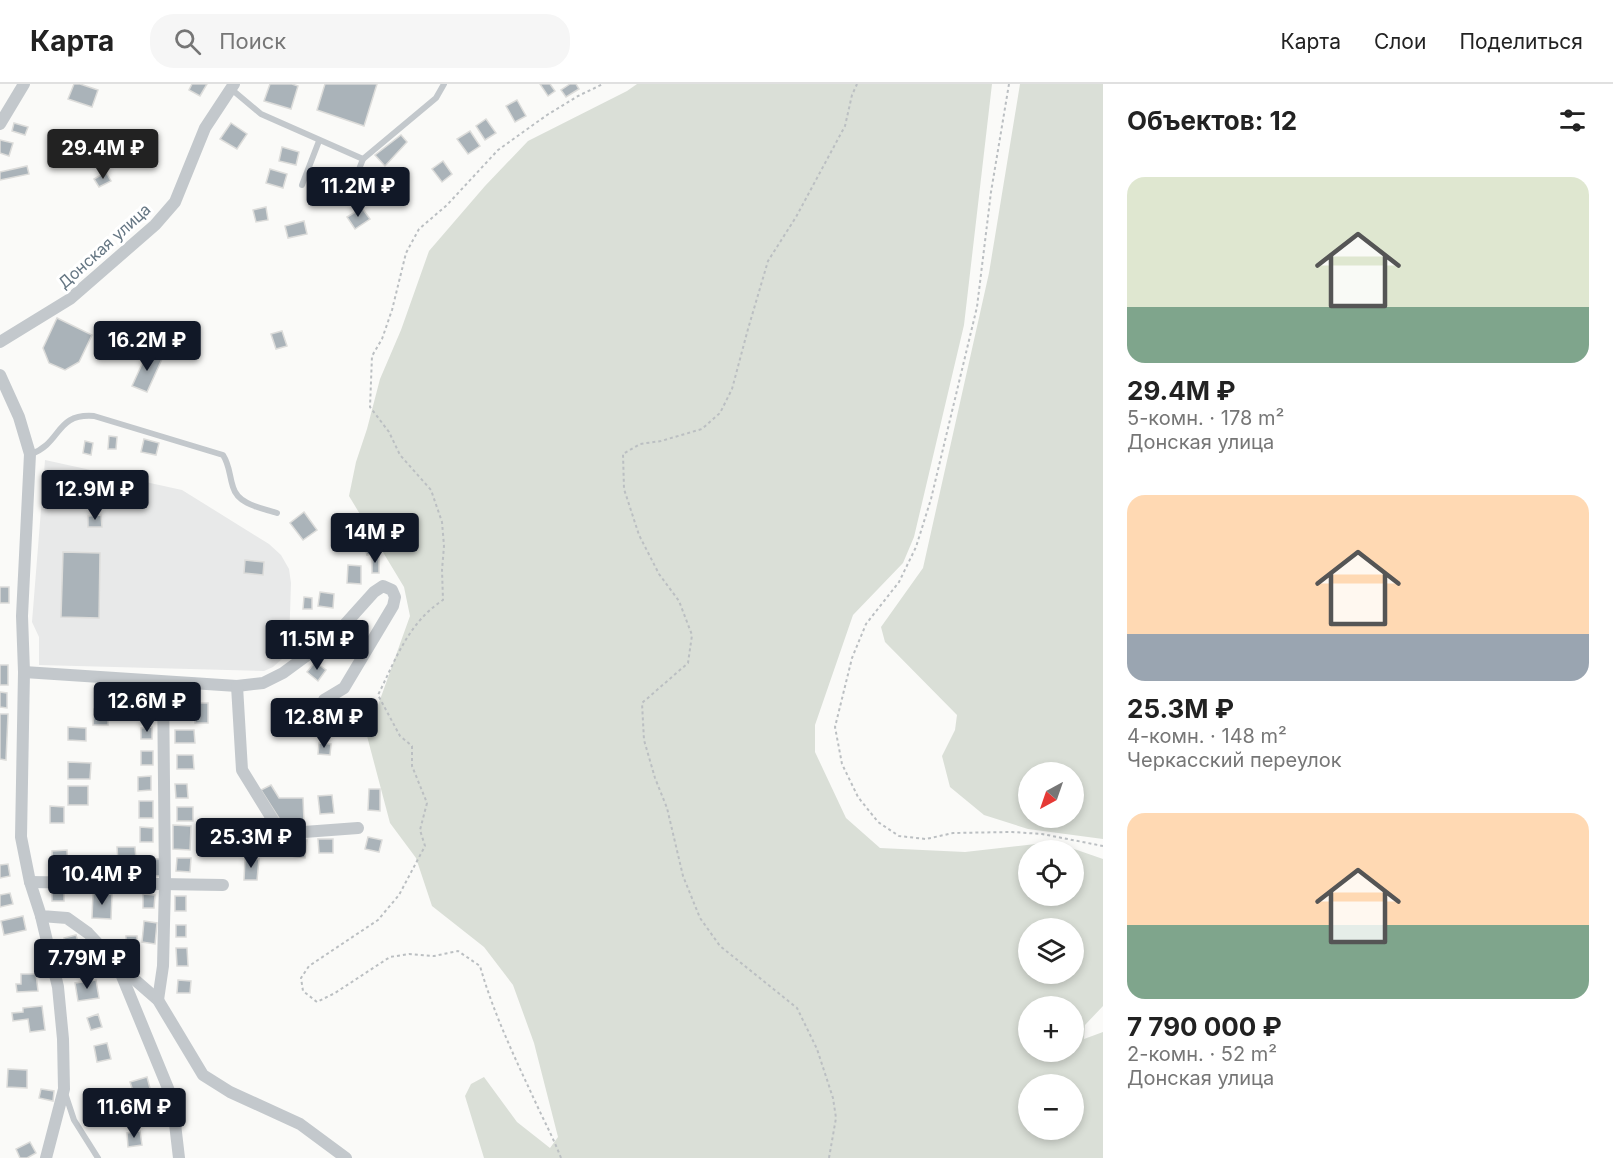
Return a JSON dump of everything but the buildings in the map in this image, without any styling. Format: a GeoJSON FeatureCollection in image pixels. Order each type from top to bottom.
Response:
{"type":"FeatureCollection","features":[{"type":"Feature","properties":{"kind":"street"},"geometry":{"type":"LineString","coordinates":[[0,124],[24,84]]}},
{"type":"Feature","properties":{"kind":"street","name":"Донская улица"},"geometry":{"type":"LineString","coordinates":[[0,342],[70,299],[155,225],[175,202],[205,128],[232,86]]}},
{"type":"Feature","properties":{"kind":"street"},"geometry":{"type":"LineString","coordinates":[[0,375],[19,417],[30,454],[22,616],[24,672],[21,837],[30,882],[41,916],[58,987],[63,1039],[64,1089],[46,1158]]}},
{"type":"Feature","properties":{"kind":"street"},"geometry":{"type":"LineString","coordinates":[[24,672],[237,686],[262,683],[282,674],[329,642],[374,592],[383,586],[392,590],[395,597],[393,606],[344,688],[324,700]]}},
{"type":"Feature","properties":{"kind":"street"},"geometry":{"type":"LineString","coordinates":[[158,1000],[163,966],[165,884],[163,682]]}},
{"type":"Feature","properties":{"kind":"street"},"geometry":{"type":"LineString","coordinates":[[237,686],[242,770],[279,830],[358,828]]}},
{"type":"Feature","properties":{"kind":"street"},"geometry":{"type":"LineString","coordinates":[[30,882],[223,885]]}},
{"type":"Feature","properties":{"kind":"street"},"geometry":{"type":"LineString","coordinates":[[41,916],[66,918],[88,933],[117,964],[158,1000],[203,1075],[230,1092],[300,1124],[346,1158]]}},
{"type":"Feature","properties":{"kind":"street"},"geometry":{"type":"LineString","coordinates":[[117,964],[172,1098],[179,1158]]}},
{"type":"Feature","properties":{"kind":"lane"},"geometry":{"type":"LineString","coordinates":[[352,187],[363,159],[436,98],[444,84]]}},
{"type":"Feature","properties":{"kind":"lane"},"geometry":{"type":"LineString","coordinates":[[232,86],[261,114],[363,159]]}},
{"type":"Feature","properties":{"kind":"lane"},"geometry":{"type":"LineString","coordinates":[[302,184],[320,141]]}},
{"type":"Feature","properties":{"kind":"lane"},"geometry":{"type":"LineString","coordinates":[[30,454],[41,450],[70,418],[80,415],[94,416],[223,455],[229,464],[233,489],[239,498],[251,505],[277,513]]}},
{"type":"Feature","properties":{"kind":"lane"},"geometry":{"type":"LineString","coordinates":[[64,1089],[74,1120],[98,1158]]}},
{"type":"Feature","properties":{"kind":"path"},"geometry":{"type":"LineString","coordinates":[[561,1158],[494,1006],[480,966],[458,951],[434,956],[409,954],[390,957],[317,1002],[303,991],[302,978],[309,966],[378,920],[399,895],[425,846],[420,830],[427,803],[412,766],[412,746],[400,736],[378,695],[409,632],[428,609],[443,600],[442,522],[431,490],[400,455],[389,432],[370,407],[372,356],[382,339],[392,310],[406,253],[419,229],[447,205],[498,150],[547,115],[603,84]]}},
{"type":"Feature","properties":{"kind":"path"},"geometry":{"type":"LineString","coordinates":[[829,1158],[836,1118],[833,1098],[817,1049],[797,1008],[720,946],[700,918],[683,876],[667,808],[644,740],[642,703],[688,663],[692,635],[679,601],[659,574],[639,535],[624,489],[622,454],[640,444],[661,441],[702,429],[720,413],[732,389],[747,329],[768,261],[796,217],[845,126],[852,94],[857,84]]}},
{"type":"Feature","properties":{"kind":"path"},"geometry":{"type":"LineString","coordinates":[[1009,84],[991,192],[976,307],[931,499],[916,547],[898,582],[866,624],[852,658],[836,727],[842,764],[858,797],[878,822],[899,836],[926,839],[953,833],[1012,832],[1042,834],[1103,846]]}},
{"type":"Feature","properties":{"kind":"shaded area"},"geometry":{"type":"Polygon","coordinates":[[[637,84],[992,84],[964,325],[914,537],[903,563],[853,615],[815,725],[815,752],[846,818],[880,848],[965,852],[1018,846],[1018,906],[1084,906],[1084,852],[1103,859],[1103,1006],[1085,1025],[1084,1039],[1103,1032],[1103,1158],[484,1158],[465,1096],[471,1084],[484,1077],[517,1122],[550,1148],[558,1137],[534,1043],[513,985],[484,947],[432,906],[416,858],[390,823],[367,736],[410,616],[404,587],[349,496],[356,462],[380,379],[401,330],[429,251],[485,186],[528,141],[637,84]]]}},
{"type":"Feature","properties":{"kind":"shaded area"},"geometry":{"type":"Polygon","coordinates":[[[1020,84],[1103,84],[1103,839],[1025,828],[1084,828],[1084,762],[1018,762],[1018,826],[984,815],[950,787],[942,756],[955,730],[957,715],[885,642],[881,627],[923,568],[989,273],[1020,84]]]}},
{"type":"Feature","properties":{"kind":"shaded area"},"geometry":{"type":"Polygon","coordinates":[[[45,460],[182,490],[269,544],[281,555],[289,569],[291,583],[289,644],[282,659],[264,671],[39,665],[39,637],[32,622],[45,460]]]}}]}
